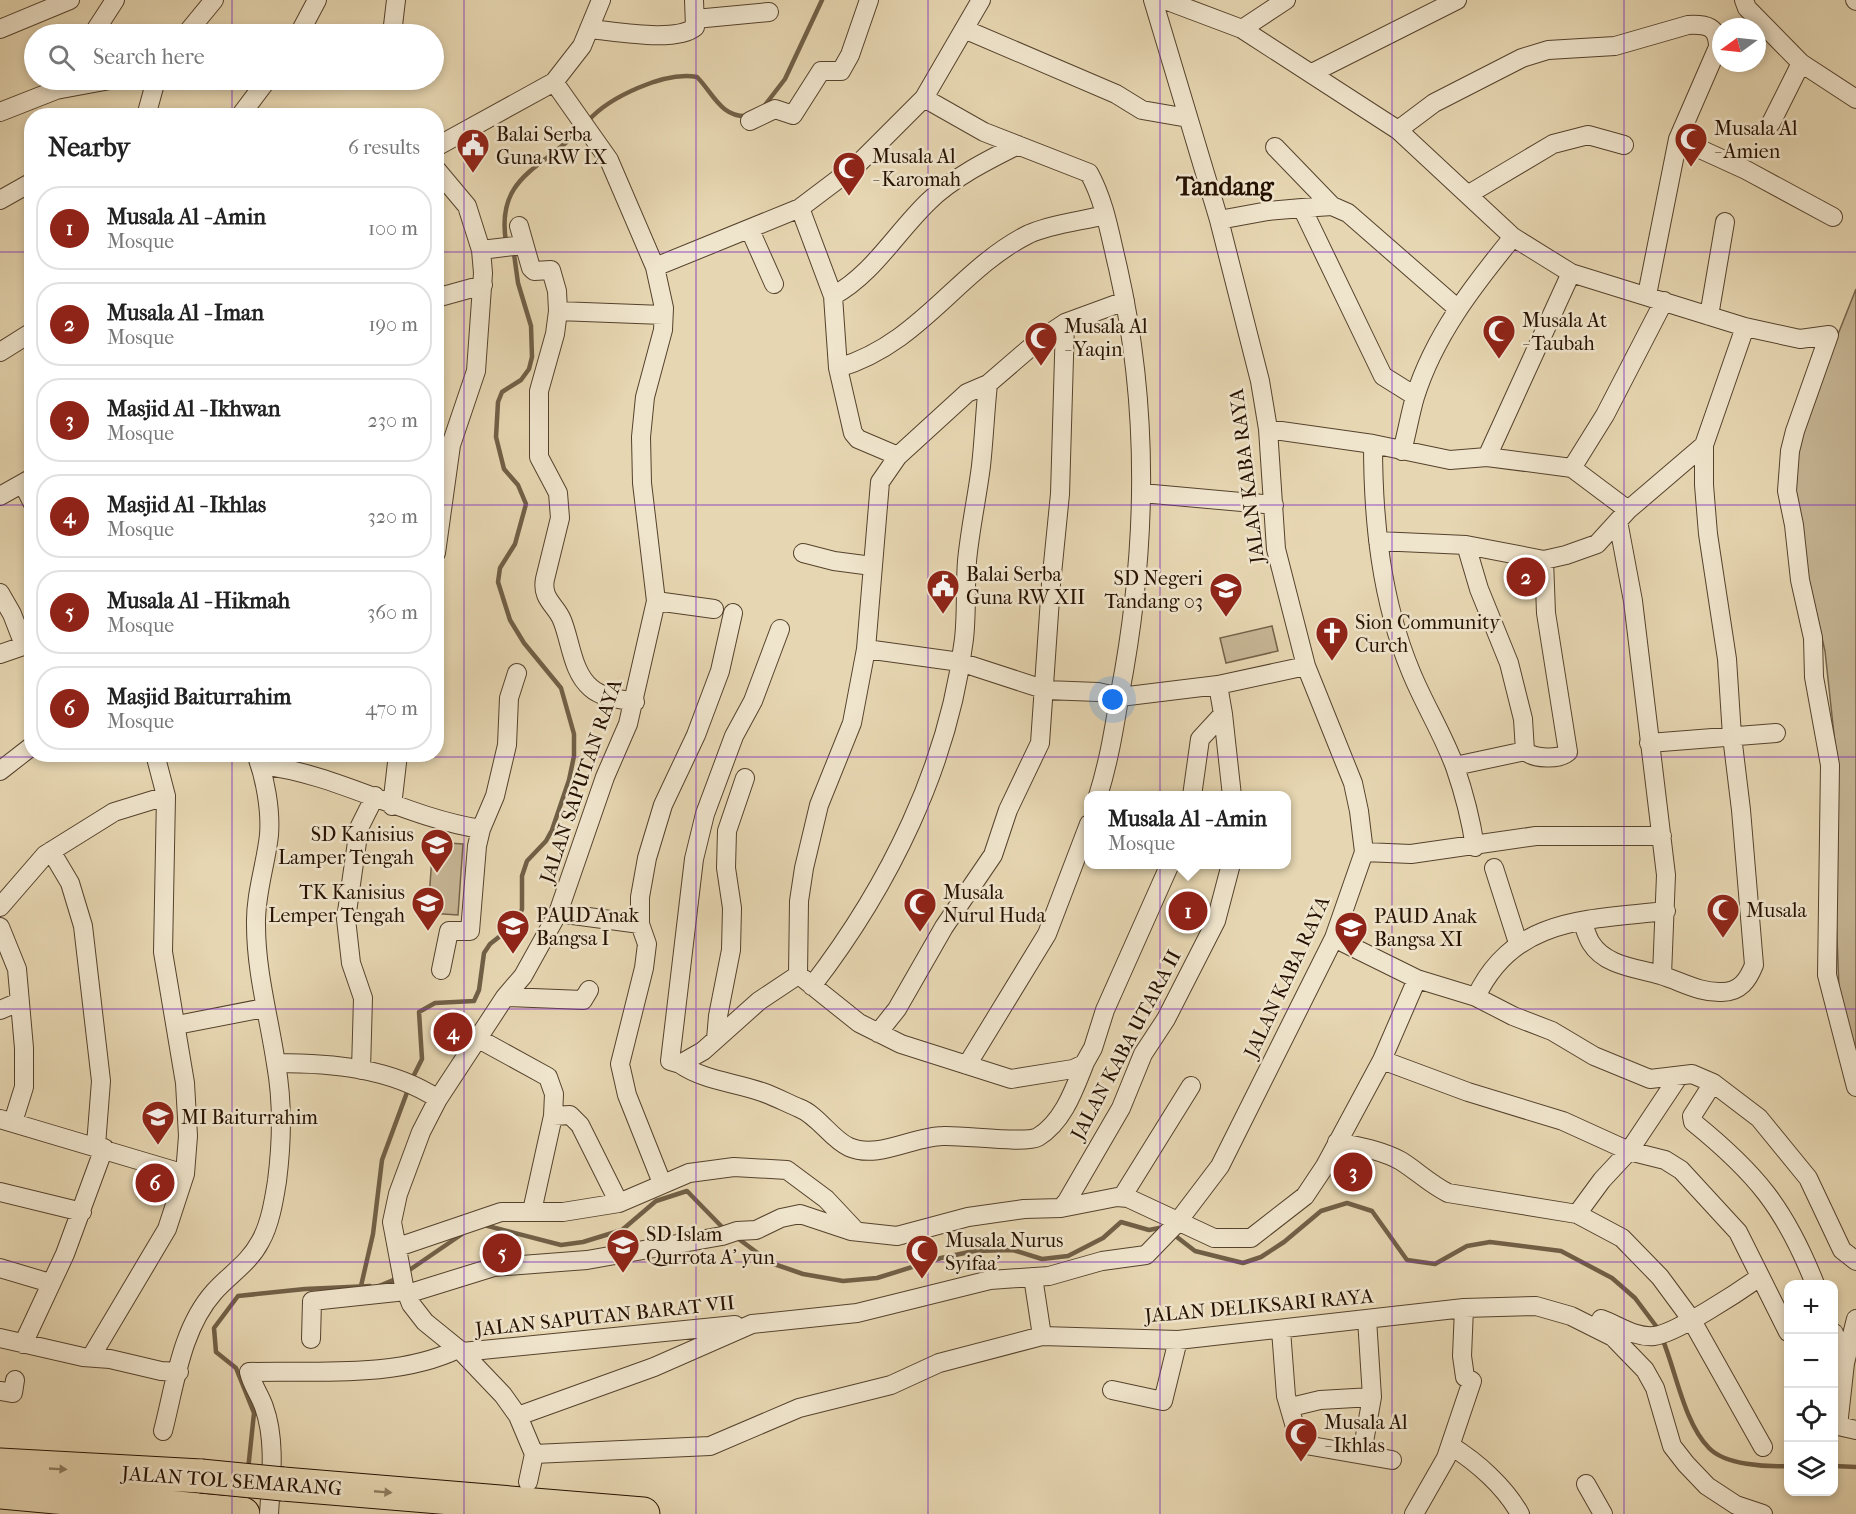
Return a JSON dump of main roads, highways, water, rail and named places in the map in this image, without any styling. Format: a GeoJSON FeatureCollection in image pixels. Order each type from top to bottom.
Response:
{"type":"FeatureCollection","features":[{"type":"Feature","properties":{"kind":"highway","name":"JALAN TOL SEMARANG"},"geometry":{"type":"LineString","coordinates":[[0,1465],[201,1476],[643,1514]]}},
{"type":"Feature","properties":{"kind":"highway","name":"JALAN TOL SEMARANG"},"geometry":{"type":"LineString","coordinates":[[0,1492],[243,1514]]}},
{"type":"Feature","properties":{"kind":"waterway"},"geometry":{"type":"LineString","coordinates":[[765,105],[785,79],[822,0]]}},
{"type":"Feature","properties":{"kind":"waterway"},"geometry":{"type":"LineString","coordinates":[[588,121],[609,103],[623,95],[654,82],[684,76],[697,77],[724,109],[739,116],[748,116]]}},
{"type":"Feature","properties":{"kind":"waterway"},"geometry":{"type":"LineString","coordinates":[[506,242],[505,219],[508,201],[516,187],[526,175],[580,129]]}},
{"type":"Feature","properties":{"kind":"waterway"},"geometry":{"type":"LineString","coordinates":[[412,1079],[422,1059],[419,1012],[435,1003],[474,1001],[479,990],[484,953],[490,944],[517,923],[522,909],[522,876],[527,861],[546,841],[552,830],[569,780],[574,756],[574,734],[561,688],[524,643],[510,620],[498,582],[500,568],[515,544],[526,504],[518,485],[504,469],[496,437],[498,402],[502,392],[521,380],[529,369],[532,357],[531,326],[518,283],[514,254],[511,251]]}},
{"type":"Feature","properties":{"kind":"waterway"},"geometry":{"type":"LineString","coordinates":[[361,1286],[373,1234],[382,1160],[409,1087]]}},
{"type":"Feature","properties":{"kind":"waterway"},"geometry":{"type":"LineString","coordinates":[[484,1225],[561,1245],[583,1242],[622,1230],[656,1201],[687,1191],[724,1229]]}},
{"type":"Feature","properties":{"kind":"waterway"},"geometry":{"type":"LineString","coordinates":[[1173,1234],[1195,1251],[1243,1263],[1261,1257],[1284,1242],[1321,1211],[1347,1203],[1372,1211],[1407,1260],[1435,1264],[1467,1246],[1490,1242],[1561,1251],[1612,1278],[1635,1298],[1659,1330]]}},
{"type":"Feature","properties":{"kind":"waterway"},"geometry":{"type":"LineString","coordinates":[[736,1237],[771,1263],[803,1274],[843,1281],[877,1278],[941,1258],[974,1251],[1013,1250],[1042,1259],[1068,1256],[1103,1238],[1121,1222],[1149,1230],[1164,1227]]}},
{"type":"Feature","properties":{"kind":"waterway"},"geometry":{"type":"LineString","coordinates":[[405,1273],[465,1232]]}},
{"type":"Feature","properties":{"kind":"waterway"},"geometry":{"type":"LineString","coordinates":[[379,1286],[398,1278]]}},
{"type":"Feature","properties":{"kind":"waterway"},"geometry":{"type":"LineString","coordinates":[[248,1470],[254,1413],[236,1368],[216,1352],[214,1328],[238,1296],[305,1289],[370,1286]]}},
{"type":"Feature","properties":{"kind":"waterway"},"geometry":{"type":"LineString","coordinates":[[1662,1338],[1687,1411],[1700,1437],[1709,1448],[1716,1454],[1735,1461],[1784,1466]]}},
{"type":"Feature","properties":{"kind":"waterway"},"geometry":{"type":"LineString","coordinates":[[1838,1466],[1856,1467]]}},
{"type":"Feature","properties":{"kind":"place","name":"Musala Al - Amien"},"geometry":{"type":"Point","coordinates":[1691,168]}},
{"type":"Feature","properties":{"kind":"place","name":"Balai Serba Guna RW IX"},"geometry":{"type":"Point","coordinates":[473,174]}},
{"type":"Feature","properties":{"kind":"place","name":"Musala Al - Karomah"},"geometry":{"type":"Point","coordinates":[849,197]}},
{"type":"Feature","properties":{"kind":"place","name":"Musala At - Taubah"},"geometry":{"type":"Point","coordinates":[1499,360]}},
{"type":"Feature","properties":{"kind":"place","name":"Musala Al - Yaqin"},"geometry":{"type":"Point","coordinates":[1041,367]}},
{"type":"Feature","properties":{"kind":"place","name":"Musala Al - Iman"},"geometry":{"type":"Point","coordinates":[1526,577]}},
{"type":"Feature","properties":{"kind":"place","name":"Balai Serba Guna RW XII"},"geometry":{"type":"Point","coordinates":[943,615]}},
{"type":"Feature","properties":{"kind":"place","name":"SD Negeri Tandang 03"},"geometry":{"type":"Point","coordinates":[1226,618]}},
{"type":"Feature","properties":{"kind":"place","name":"Sion Community Curch"},"geometry":{"type":"Point","coordinates":[1332,662]}},
{"type":"Feature","properties":{"kind":"place","name":"SD Kanisius Lamper Tengah"},"geometry":{"type":"Point","coordinates":[437,874]}},
{"type":"Feature","properties":{"kind":"place","name":"Musala Al - Amin"},"geometry":{"type":"Point","coordinates":[1188,911]}},
{"type":"Feature","properties":{"kind":"place","name":"TK Kanisius Lemper Tengah"},"geometry":{"type":"Point","coordinates":[428,932]}},
{"type":"Feature","properties":{"kind":"place","name":"Musala Nurul Huda"},"geometry":{"type":"Point","coordinates":[920,933]}},
{"type":"Feature","properties":{"kind":"place","name":"Musala"},"geometry":{"type":"Point","coordinates":[1723,939]}},
{"type":"Feature","properties":{"kind":"place","name":"PAUD Anak Bangsa I"},"geometry":{"type":"Point","coordinates":[513,955]}},
{"type":"Feature","properties":{"kind":"place","name":"PAUD Anak Bangsa XI"},"geometry":{"type":"Point","coordinates":[1351,957]}},
{"type":"Feature","properties":{"kind":"place","name":"Masjid Al - Ikhlas"},"geometry":{"type":"Point","coordinates":[453,1032]}},
{"type":"Feature","properties":{"kind":"place","name":"MI Baiturrahim"},"geometry":{"type":"Point","coordinates":[158,1146]}},
{"type":"Feature","properties":{"kind":"place","name":"Masjid Al - Ikhwan"},"geometry":{"type":"Point","coordinates":[1353,1172]}},
{"type":"Feature","properties":{"kind":"place","name":"Masjid Baiturrahim"},"geometry":{"type":"Point","coordinates":[155,1183]}},
{"type":"Feature","properties":{"kind":"place","name":"Musala Al - Hikmah"},"geometry":{"type":"Point","coordinates":[502,1253]}},
{"type":"Feature","properties":{"kind":"place","name":"SD Islam Qurrota A' yun"},"geometry":{"type":"Point","coordinates":[623,1274]}},
{"type":"Feature","properties":{"kind":"place","name":"Musala Nurus Syifaa'"},"geometry":{"type":"Point","coordinates":[922,1280]}},
{"type":"Feature","properties":{"kind":"place","name":"Musala Al - Ikhlas"},"geometry":{"type":"Point","coordinates":[1301,1463]}},
{"type":"Feature","properties":{"kind":"district","name":"Tandang"},"geometry":{"type":"Point","coordinates":[1225,186]}}]}
